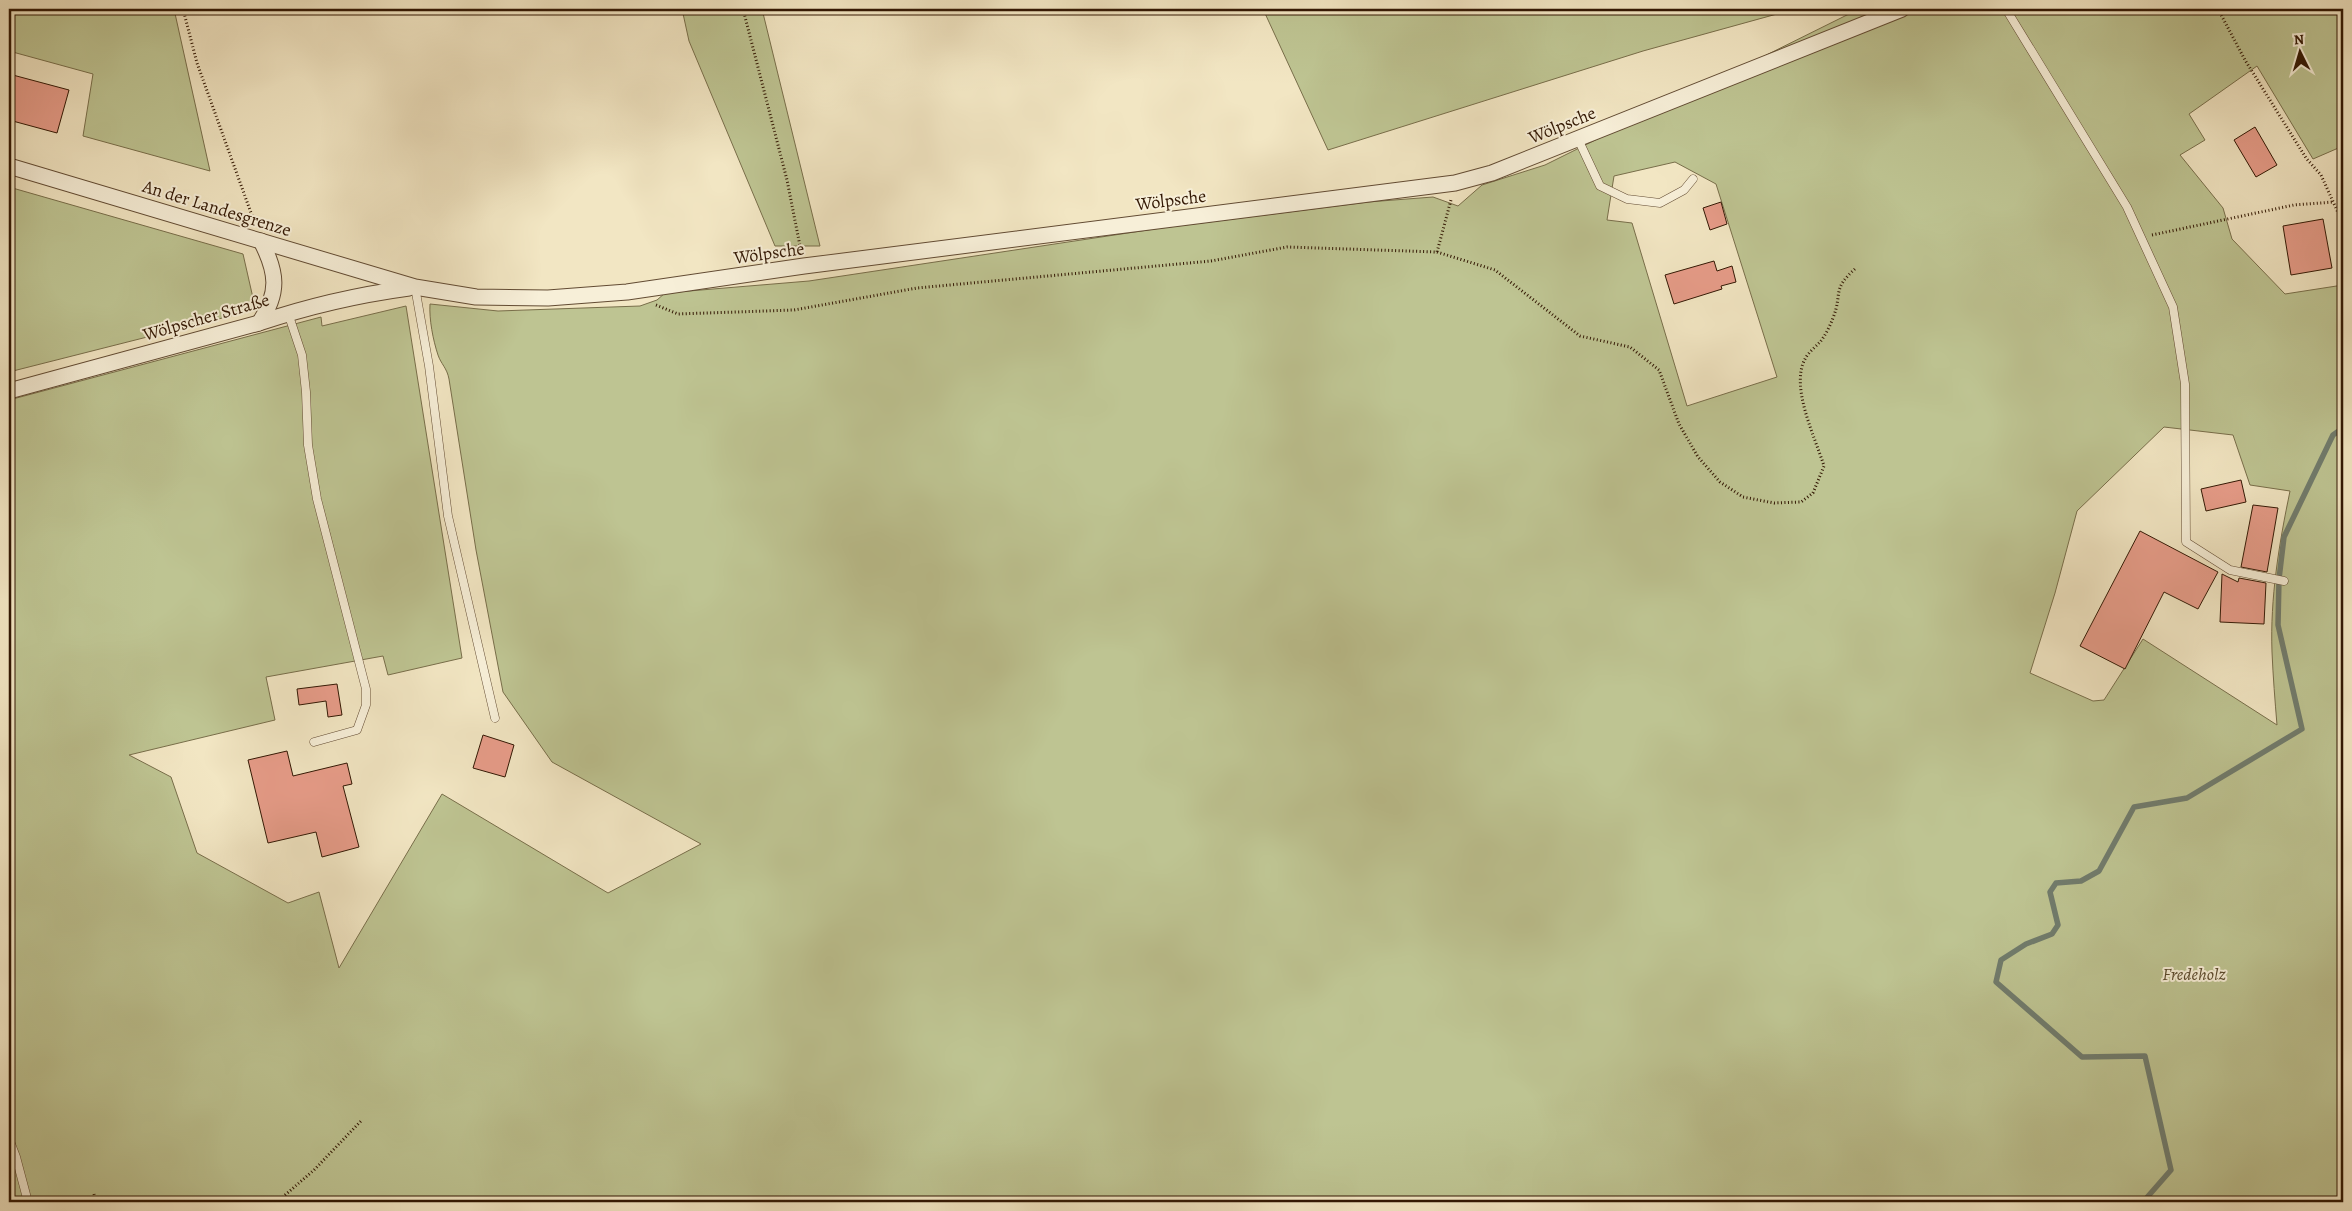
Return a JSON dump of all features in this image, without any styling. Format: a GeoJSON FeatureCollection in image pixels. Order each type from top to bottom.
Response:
{"type":"FeatureCollection","features":[{"type":"Feature","properties":{"kind":"street","name":"Wölpsche"},"geometry":{"type":"LineString","coordinates":[[415,287],[476,298],[548,298],[627,292],[804,266],[1456,182],[1492,173],[1902,9]]}},
{"type":"Feature","properties":{"kind":"street","name":"An der Landesgrenze"},"geometry":{"type":"LineString","coordinates":[[9,166],[415,287]]}},
{"type":"Feature","properties":{"kind":"street"},"geometry":{"type":"LineString","coordinates":[[259,323],[273,300],[274,291],[272,265],[261,241]]}},
{"type":"Feature","properties":{"kind":"street","name":"Wölpscher Straße"},"geometry":{"type":"LineString","coordinates":[[9,391],[259,323],[288,313],[360,295],[415,287]]}},
{"type":"Feature","properties":{"kind":"lane"},"geometry":{"type":"LineString","coordinates":[[2006,9],[2127,207],[2173,307],[2185,384],[2186,542],[2230,570],[2284,581]]}},
{"type":"Feature","properties":{"kind":"lane"},"geometry":{"type":"LineString","coordinates":[[1578,139],[1600,186],[1627,200],[1660,203],[1684,190],[1693,179]]}},
{"type":"Feature","properties":{"kind":"lane"},"geometry":{"type":"LineString","coordinates":[[415,287],[429,366],[448,516],[495,718]]}},
{"type":"Feature","properties":{"kind":"lane"},"geometry":{"type":"LineString","coordinates":[[288,313],[302,355],[306,392],[308,446],[317,499],[366,689],[366,704],[357,730],[314,742]]}},
{"type":"Feature","properties":{"kind":"lane"},"geometry":{"type":"LineString","coordinates":[[9,1139],[16,1157],[28,1202]]}},
{"type":"Feature","properties":{"kind":"path"},"geometry":{"type":"LineString","coordinates":[[183,9],[197,63],[261,241]]}},
{"type":"Feature","properties":{"kind":"path"},"geometry":{"type":"LineString","coordinates":[[743,9],[787,180],[804,266]]}},
{"type":"Feature","properties":{"kind":"path"},"geometry":{"type":"LineString","coordinates":[[2218,9],[2245,60],[2306,158],[2321,175],[2340,217],[2343,217]]}},
{"type":"Feature","properties":{"kind":"path"},"geometry":{"type":"LineString","coordinates":[[1437,252],[1456,182]]}},
{"type":"Feature","properties":{"kind":"path"},"geometry":{"type":"LineString","coordinates":[[2141,238],[2294,205],[2333,202]]}},
{"type":"Feature","properties":{"kind":"path"},"geometry":{"type":"LineString","coordinates":[[652,303],[678,314],[794,310],[916,288],[1211,261],[1288,247],[1437,252],[1495,270],[1580,336],[1630,347],[1659,370],[1679,424],[1698,456],[1720,482],[1743,497],[1774,503],[1800,502],[1813,493],[1824,466],[1801,398],[1799,377],[1805,358],[1822,340],[1834,317],[1838,292],[1843,280],[1856,268]]}},
{"type":"Feature","properties":{"kind":"path"},"geometry":{"type":"LineString","coordinates":[[277,1202],[314,1170],[361,1121]]}},
{"type":"Feature","properties":{"kind":"path"},"geometry":{"type":"LineString","coordinates":[[94,1194],[96,1202]]}},
{"type":"Feature","properties":{"kind":"green space"},"geometry":{"type":"Polygon","coordinates":[[[9,9],[174,9],[210,171],[83,136],[93,74],[9,51],[9,9]]]}},
{"type":"Feature","properties":{"kind":"green space"},"geometry":{"type":"Polygon","coordinates":[[[682,9],[762,9],[820,246],[775,246],[689,41],[682,9]]]}},
{"type":"Feature","properties":{"kind":"green space"},"geometry":{"type":"Polygon","coordinates":[[[1263,9],[1795,9],[1643,51],[1328,150],[1263,9]]]}},
{"type":"Feature","properties":{"kind":"green space","name":"Fredeholz"},"geometry":{"type":"Polygon","coordinates":[[[1859,9],[2343,9],[2343,146],[2313,159],[2257,66],[2189,114],[2205,140],[2180,155],[2223,208],[2232,239],[2285,294],[2343,285],[2343,1202],[9,1202],[9,400],[321,317],[322,326],[406,306],[462,658],[388,675],[383,656],[266,677],[275,720],[129,755],[171,777],[197,853],[288,903],[319,892],[339,968],[442,794],[608,893],[701,844],[552,762],[503,692],[476,550],[449,379],[434,343],[430,304],[498,311],[640,306],[657,300],[665,293],[809,281],[1161,228],[1368,202],[1433,197],[1458,206],[1482,185],[1545,165],[1859,9]],[[1675,162],[1614,176],[1607,220],[1632,223],[1687,406],[1777,377],[1716,184],[1675,162]],[[2164,427],[2077,511],[2055,593],[2030,673],[2093,701],[2104,700],[2143,639],[2277,725],[2273,679],[2272,612],[2279,551],[2290,491],[2250,485],[2233,435],[2164,427]]]}},
{"type":"Feature","properties":{"kind":"green space"},"geometry":{"type":"Polygon","coordinates":[[[9,187],[243,254],[253,298],[238,314],[9,372],[9,187]]]}},
{"type":"Feature","properties":{"kind":"building"},"geometry":{"type":"Polygon","coordinates":[[[9,74],[69,90],[57,133],[9,120],[9,74]]]}},
{"type":"Feature","properties":{"kind":"building"},"geometry":{"type":"Polygon","coordinates":[[[2255,127],[2277,165],[2256,177],[2234,140],[2255,127]]]}},
{"type":"Feature","properties":{"kind":"building"},"geometry":{"type":"Polygon","coordinates":[[[1721,202],[1727,224],[1710,230],[1703,208],[1721,202]]]}},
{"type":"Feature","properties":{"kind":"building"},"geometry":{"type":"Polygon","coordinates":[[[2323,219],[2332,268],[2291,275],[2283,226],[2323,219]]]}},
{"type":"Feature","properties":{"kind":"building"},"geometry":{"type":"Polygon","coordinates":[[[1714,261],[1717,271],[1732,266],[1736,282],[1721,286],[1722,289],[1674,304],[1665,275],[1714,261]]]}},
{"type":"Feature","properties":{"kind":"building"},"geometry":{"type":"Polygon","coordinates":[[[2241,480],[2246,502],[2206,511],[2201,489],[2241,480]]]}},
{"type":"Feature","properties":{"kind":"building"},"geometry":{"type":"Polygon","coordinates":[[[2253,505],[2278,508],[2267,572],[2241,567],[2253,505]]]}},
{"type":"Feature","properties":{"kind":"building"},"geometry":{"type":"Polygon","coordinates":[[[2140,531],[2218,572],[2198,609],[2164,592],[2125,669],[2080,646],[2140,531]]]}},
{"type":"Feature","properties":{"kind":"building"},"geometry":{"type":"Polygon","coordinates":[[[2222,574],[2238,582],[2239,578],[2266,583],[2264,624],[2220,622],[2222,574]]]}},
{"type":"Feature","properties":{"kind":"building"},"geometry":{"type":"Polygon","coordinates":[[[337,684],[342,715],[328,717],[326,701],[299,705],[297,689],[337,684]]]}},
{"type":"Feature","properties":{"kind":"building"},"geometry":{"type":"Polygon","coordinates":[[[483,735],[514,745],[505,777],[473,768],[483,735]]]}},
{"type":"Feature","properties":{"kind":"building"},"geometry":{"type":"Polygon","coordinates":[[[287,751],[293,776],[347,763],[352,784],[343,786],[359,847],[322,857],[316,832],[268,843],[248,760],[287,751]]]}},
{"type":"Feature","properties":{"kind":"waterway"},"geometry":{"type":"LineString","coordinates":[[2143,1202],[2171,1170],[2145,1056],[2082,1057],[1996,982],[2001,960],[2026,944],[2052,934],[2058,925],[2050,892],[2056,883],[2081,881],[2099,871],[2134,807],[2187,798],[2302,729],[2278,625],[2279,579],[2284,537],[2333,435],[2343,428]]}}]}
